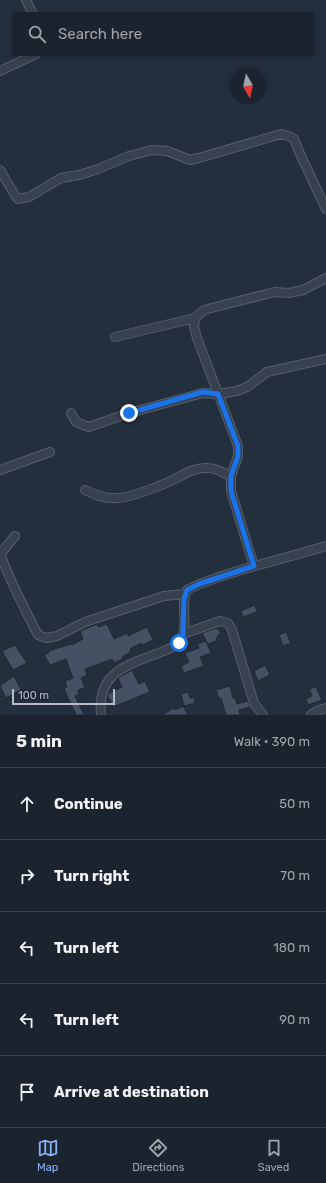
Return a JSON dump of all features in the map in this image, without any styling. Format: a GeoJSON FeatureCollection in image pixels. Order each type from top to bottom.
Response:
{"type":"FeatureCollection","features":[{"type":"Feature","properties":{"kind":"street"},"geometry":{"type":"LineString","coordinates":[[26,0],[32,12]]}},
{"type":"Feature","properties":{"kind":"street"},"geometry":{"type":"LineString","coordinates":[[0,71],[32,56]]}},
{"type":"Feature","properties":{"kind":"street"},"geometry":{"type":"LineString","coordinates":[[0,170],[16,197],[18,199],[23,199],[61,178],[79,175],[129,156],[152,150],[167,151],[190,160],[281,134],[294,139],[326,209]]}},
{"type":"Feature","properties":{"kind":"street"},"geometry":{"type":"LineString","coordinates":[[114,338],[195,318],[204,310],[231,303],[275,292],[289,293],[303,290],[326,278]]}},
{"type":"Feature","properties":{"kind":"street"},"geometry":{"type":"LineString","coordinates":[[195,318],[194,327],[196,333],[238,446],[238,456],[231,476],[231,491],[254,566]]}},
{"type":"Feature","properties":{"kind":"street"},"geometry":{"type":"LineString","coordinates":[[71,413],[76,422],[88,427],[129,413],[203,392],[218,394],[237,391],[267,372],[326,359]]}},
{"type":"Feature","properties":{"kind":"street"},"geometry":{"type":"LineString","coordinates":[[0,470],[50,452]]}},
{"type":"Feature","properties":{"kind":"street"},"geometry":{"type":"LineString","coordinates":[[85,490],[102,496],[117,498],[135,494],[171,480],[186,472],[197,469],[215,469],[231,476]]}},
{"type":"Feature","properties":{"kind":"street"},"geometry":{"type":"LineString","coordinates":[[15,536],[2,552],[1,556],[15,590],[22,601],[38,635],[46,638],[57,636],[85,622],[164,596],[185,594]]}},
{"type":"Feature","properties":{"kind":"street"},"geometry":{"type":"LineString","coordinates":[[101,715],[101,698],[104,687],[110,676],[121,668],[179,643],[183,634],[185,594],[187,590],[199,584],[254,566],[326,546]]}},
{"type":"Feature","properties":{"kind":"street"},"geometry":{"type":"LineString","coordinates":[[183,634],[220,621],[228,624],[232,630],[254,703],[263,715]]}},
{"type":"Feature","properties":{"kind":"street"},"geometry":{"type":"LineString","coordinates":[[310,715],[326,708]]}},
{"type":"Feature","properties":{"kind":"building"},"geometry":{"type":"Polygon","coordinates":[[[255,605],[257,612],[243,617],[241,611],[255,605]]]}},
{"type":"Feature","properties":{"kind":"building"},"geometry":{"type":"Polygon","coordinates":[[[97,624],[98,627],[107,624],[114,639],[127,633],[128,636],[147,627],[153,640],[142,645],[141,643],[130,649],[131,652],[122,657],[123,659],[114,663],[112,659],[85,669],[87,675],[81,678],[85,688],[78,690],[79,694],[75,696],[84,715],[76,715],[64,689],[67,687],[65,681],[73,678],[66,659],[50,665],[44,655],[49,653],[49,651],[71,644],[72,645],[83,639],[80,631],[97,624]]]}},
{"type":"Feature","properties":{"kind":"building"},"geometry":{"type":"Polygon","coordinates":[[[217,628],[221,634],[218,635],[216,641],[208,644],[202,633],[217,628]]]}},
{"type":"Feature","properties":{"kind":"building"},"geometry":{"type":"Polygon","coordinates":[[[286,632],[291,643],[283,646],[279,635],[286,632]]]}},
{"type":"Feature","properties":{"kind":"building"},"geometry":{"type":"Polygon","coordinates":[[[206,641],[211,653],[200,657],[204,666],[184,673],[181,666],[189,662],[185,653],[199,648],[197,644],[206,641]]]}},
{"type":"Feature","properties":{"kind":"building"},"geometry":{"type":"Polygon","coordinates":[[[15,645],[27,663],[13,670],[2,651],[15,645]]]}},
{"type":"Feature","properties":{"kind":"building"},"geometry":{"type":"Polygon","coordinates":[[[265,665],[270,675],[258,681],[254,671],[265,665]]]}},
{"type":"Feature","properties":{"kind":"building"},"geometry":{"type":"Polygon","coordinates":[[[132,670],[139,684],[145,681],[150,692],[113,707],[108,694],[122,687],[118,678],[132,670]]]}},
{"type":"Feature","properties":{"kind":"building"},"geometry":{"type":"Polygon","coordinates":[[[14,676],[21,690],[6,698],[0,686],[14,676]]]}},
{"type":"Feature","properties":{"kind":"building"},"geometry":{"type":"Polygon","coordinates":[[[230,686],[233,698],[235,698],[237,704],[248,701],[250,707],[239,710],[240,715],[226,715],[221,698],[219,699],[216,690],[230,686]]]}},
{"type":"Feature","properties":{"kind":"building"},"geometry":{"type":"Polygon","coordinates":[[[316,687],[322,700],[308,705],[306,699],[312,696],[309,689],[316,687]]]}},
{"type":"Feature","properties":{"kind":"building"},"geometry":{"type":"Polygon","coordinates":[[[188,692],[190,698],[194,697],[195,703],[184,706],[181,694],[188,692]]]}},
{"type":"Feature","properties":{"kind":"building"},"geometry":{"type":"Polygon","coordinates":[[[183,706],[188,715],[162,715],[174,708],[175,710],[183,706]]]}},
{"type":"Feature","properties":{"kind":"route"},"geometry":{"type":"LineString","coordinates":[[129,413],[203,392],[218,394],[238,446],[238,456],[231,476],[231,491],[254,566],[199,584],[187,590],[184,599],[185,612],[183,634],[179,643]]}}]}
